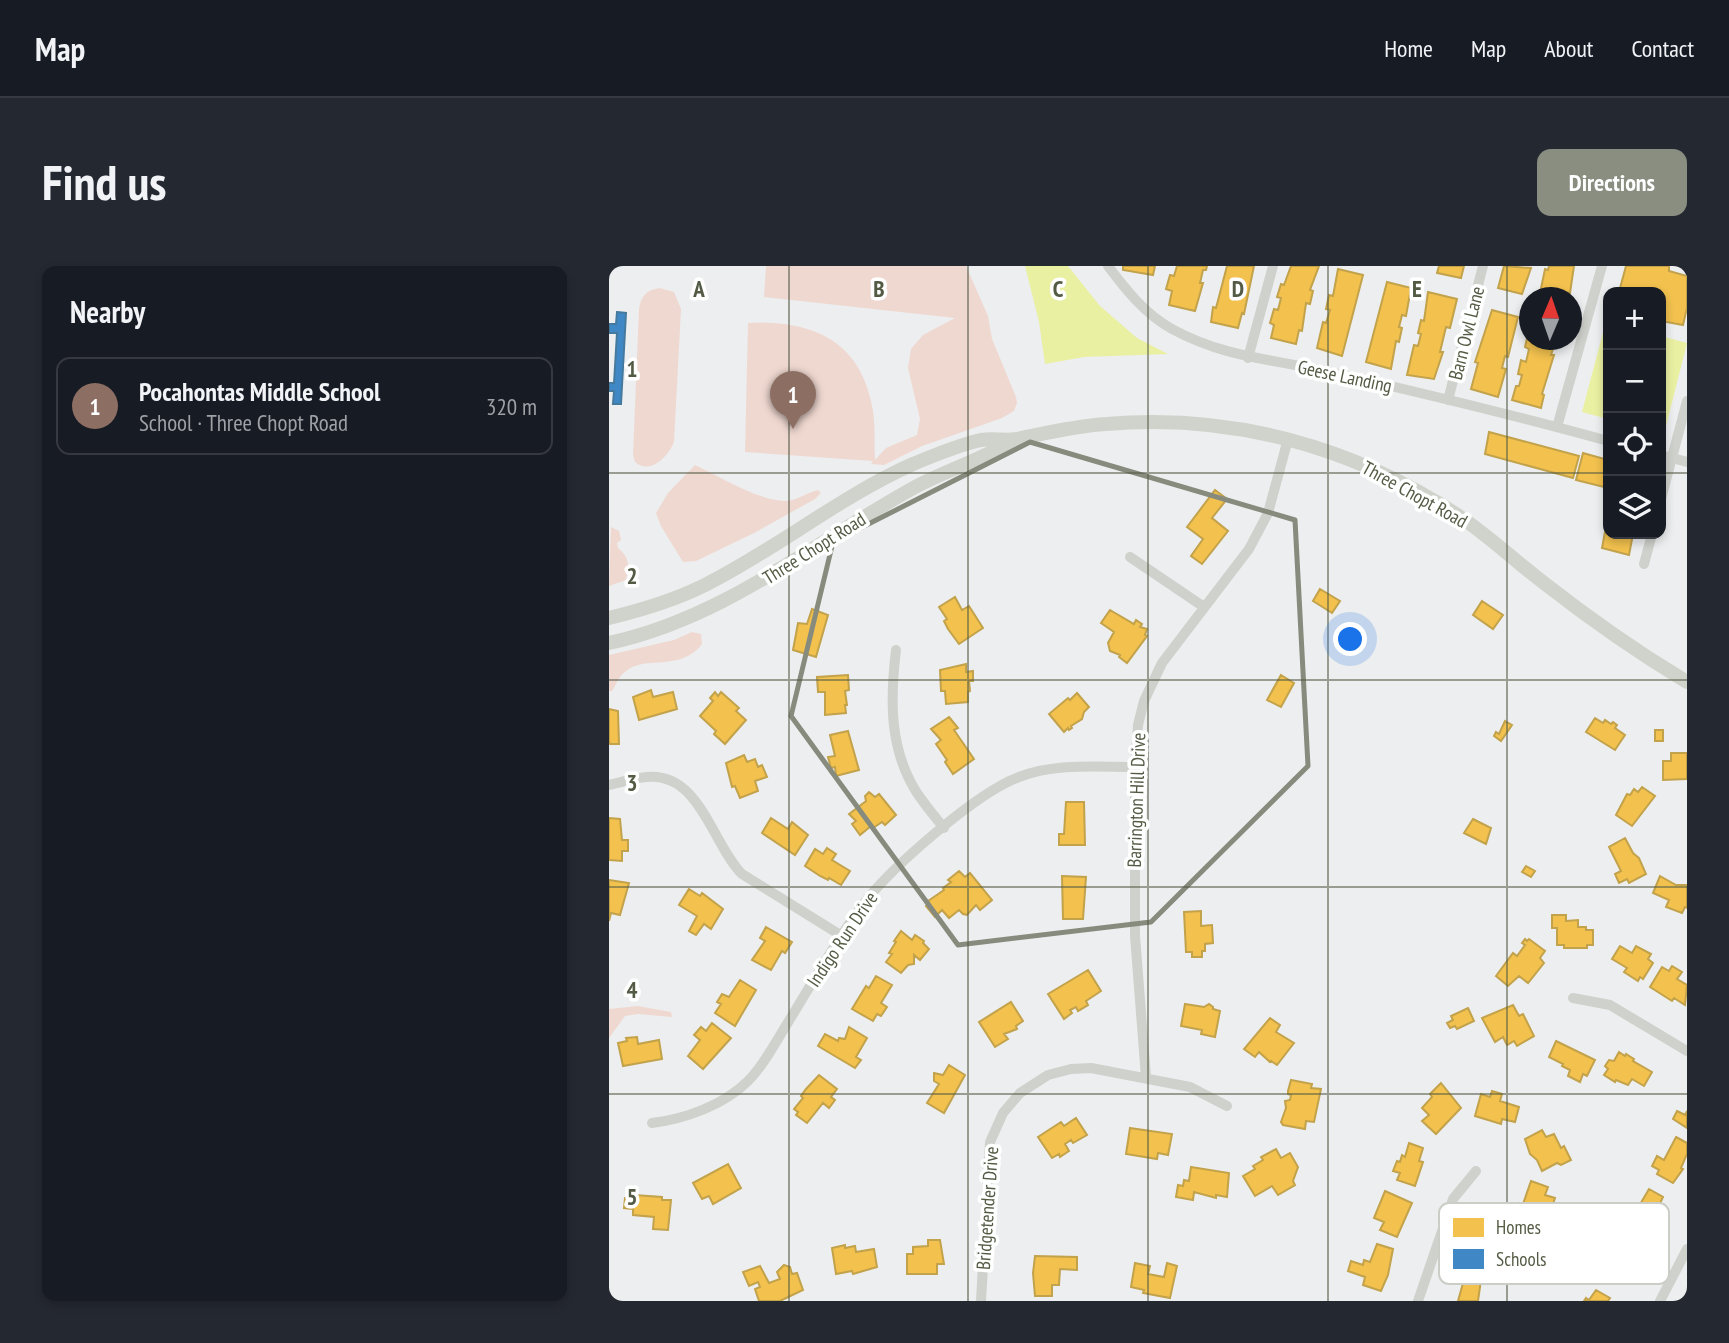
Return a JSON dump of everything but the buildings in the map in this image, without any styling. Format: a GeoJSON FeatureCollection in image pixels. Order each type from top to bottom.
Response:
{"type":"FeatureCollection","features":[{"type":"Feature","properties":{"kind":"main road","name":"Three Chopt Road"},"geometry":{"type":"LineString","coordinates":[[609,618],[672,599],[704,586],[744,564],[869,485],[912,465],[983,439],[1014,440],[1067,428],[1104,424],[1196,423],[1243,429],[1288,439],[1371,467],[1405,484],[1486,535],[1593,621],[1687,682]]}},
{"type":"Feature","properties":{"kind":"main road","name":"Three Chopt Road"},"geometry":{"type":"LineString","coordinates":[[609,643],[654,631],[708,611],[913,488],[968,461],[995,452],[1014,440]]}},
{"type":"Feature","properties":{"kind":"street","name":"Geese Landing"},"geometry":{"type":"LineString","coordinates":[[1108,266],[1140,305],[1170,328],[1204,344],[1248,358],[1302,365],[1603,440]]}},
{"type":"Feature","properties":{"kind":"street"},"geometry":{"type":"LineString","coordinates":[[1248,358],[1273,266]]}},
{"type":"Feature","properties":{"kind":"street","name":"Barn Owl Lane"},"geometry":{"type":"LineString","coordinates":[[1448,400],[1483,266]]}},
{"type":"Feature","properties":{"kind":"street"},"geometry":{"type":"LineString","coordinates":[[1557,427],[1602,266]]}},
{"type":"Feature","properties":{"kind":"street"},"geometry":{"type":"LineString","coordinates":[[1687,401],[1666,456],[1687,463]]}},
{"type":"Feature","properties":{"kind":"street","name":"Barrington Hill Drive"},"geometry":{"type":"LineString","coordinates":[[1146,1077],[1135,936],[1135,767],[1138,725],[1144,701],[1162,663],[1249,549],[1268,513],[1288,439]]}},
{"type":"Feature","properties":{"kind":"street"},"geometry":{"type":"LineString","coordinates":[[1644,564],[1651,539]]}},
{"type":"Feature","properties":{"kind":"street"},"geometry":{"type":"LineString","coordinates":[[1130,557],[1204,607]]}},
{"type":"Feature","properties":{"kind":"street"},"geometry":{"type":"LineString","coordinates":[[896,650],[891,690],[895,740],[916,792],[944,828]]}},
{"type":"Feature","properties":{"kind":"street","name":"Indigo Run Drive"},"geometry":{"type":"LineString","coordinates":[[652,1123],[692,1113],[714,1104],[747,1082],[768,1055],[873,891],[894,870],[991,791],[1018,777],[1052,768],[1135,767]]}},
{"type":"Feature","properties":{"kind":"street"},"geometry":{"type":"LineString","coordinates":[[609,785],[648,777],[680,784],[692,796],[729,860],[742,874],[842,936]]}},
{"type":"Feature","properties":{"kind":"street"},"geometry":{"type":"LineString","coordinates":[[1573,998],[1611,1005],[1687,1051]]}},
{"type":"Feature","properties":{"kind":"street","name":"Bridgetender Drive"},"geometry":{"type":"LineString","coordinates":[[981,1301],[990,1142],[1010,1103],[1038,1080],[1071,1069],[1091,1068],[1190,1087],[1227,1106]]}},
{"type":"Feature","properties":{"kind":"street"},"geometry":{"type":"LineString","coordinates":[[1452,1203],[1476,1171]]}},
{"type":"Feature","properties":{"kind":"street"},"geometry":{"type":"LineString","coordinates":[[1418,1301],[1439,1240]]}},
{"type":"Feature","properties":{"kind":"street"},"geometry":{"type":"LineString","coordinates":[[1669,1284],[1687,1249]]}},
{"type":"Feature","properties":{"kind":"street"},"geometry":{"type":"LineString","coordinates":[[1660,1301],[1669,1284]]}},
{"type":"Feature","properties":{"kind":"highlighted area"},"geometry":{"type":"Polygon","coordinates":[[[1030,442],[1295,520],[1308,766],[1151,922],[958,945],[791,716],[833,542],[1030,442]]]}},
{"type":"Feature","properties":{"kind":"shaded area"},"geometry":{"type":"Polygon","coordinates":[[[766,266],[966,266],[988,316],[992,339],[1016,397],[1014,411],[1002,418],[922,446],[884,465],[871,464],[873,461],[745,452],[748,323],[770,323],[809,329],[841,347],[854,361],[864,379],[871,401],[875,460],[886,448],[917,435],[920,419],[908,368],[911,349],[923,335],[955,318],[764,297],[766,266]]]}},
{"type":"Feature","properties":{"kind":"shaded area"},"geometry":{"type":"Polygon","coordinates":[[[1025,266],[1068,266],[1100,306],[1137,338],[1168,354],[1084,357],[1045,364],[1039,322],[1025,266]]]}},
{"type":"Feature","properties":{"kind":"shaded area"},"geometry":{"type":"Polygon","coordinates":[[[660,288],[674,292],[681,309],[674,442],[663,458],[647,466],[635,462],[633,455],[639,309],[645,294],[660,288]]]}},
{"type":"Feature","properties":{"kind":"shaded area"},"geometry":{"type":"Polygon","coordinates":[[[1603,332],[1603,418],[1582,412],[1603,332]]]}},
{"type":"Feature","properties":{"kind":"shaded area"},"geometry":{"type":"Polygon","coordinates":[[[1666,337],[1687,343],[1666,426],[1666,337]]]}},
{"type":"Feature","properties":{"kind":"shaded area"},"geometry":{"type":"Polygon","coordinates":[[[695,465],[752,493],[776,500],[787,501],[818,490],[821,493],[754,533],[696,561],[683,562],[656,513],[668,493],[695,465]]]}},
{"type":"Feature","properties":{"kind":"shaded area"},"geometry":{"type":"Polygon","coordinates":[[[611,527],[619,531],[621,540],[617,543],[618,548],[625,555],[628,566],[626,580],[609,586],[611,527]]]}},
{"type":"Feature","properties":{"kind":"shaded area"},"geometry":{"type":"Polygon","coordinates":[[[692,632],[701,634],[702,644],[693,653],[673,661],[633,667],[619,678],[612,691],[609,691],[609,655],[674,640],[692,632]]]}},
{"type":"Feature","properties":{"kind":"shaded area"},"geometry":{"type":"Polygon","coordinates":[[[638,1006],[671,1012],[672,1017],[638,1014],[625,1016],[609,1038],[609,1009],[638,1006]]]}},
{"type":"Feature","properties":{"kind":"place","name":"Pocahontas Middle School"},"geometry":{"type":"Point","coordinates":[793,429]}}]}
